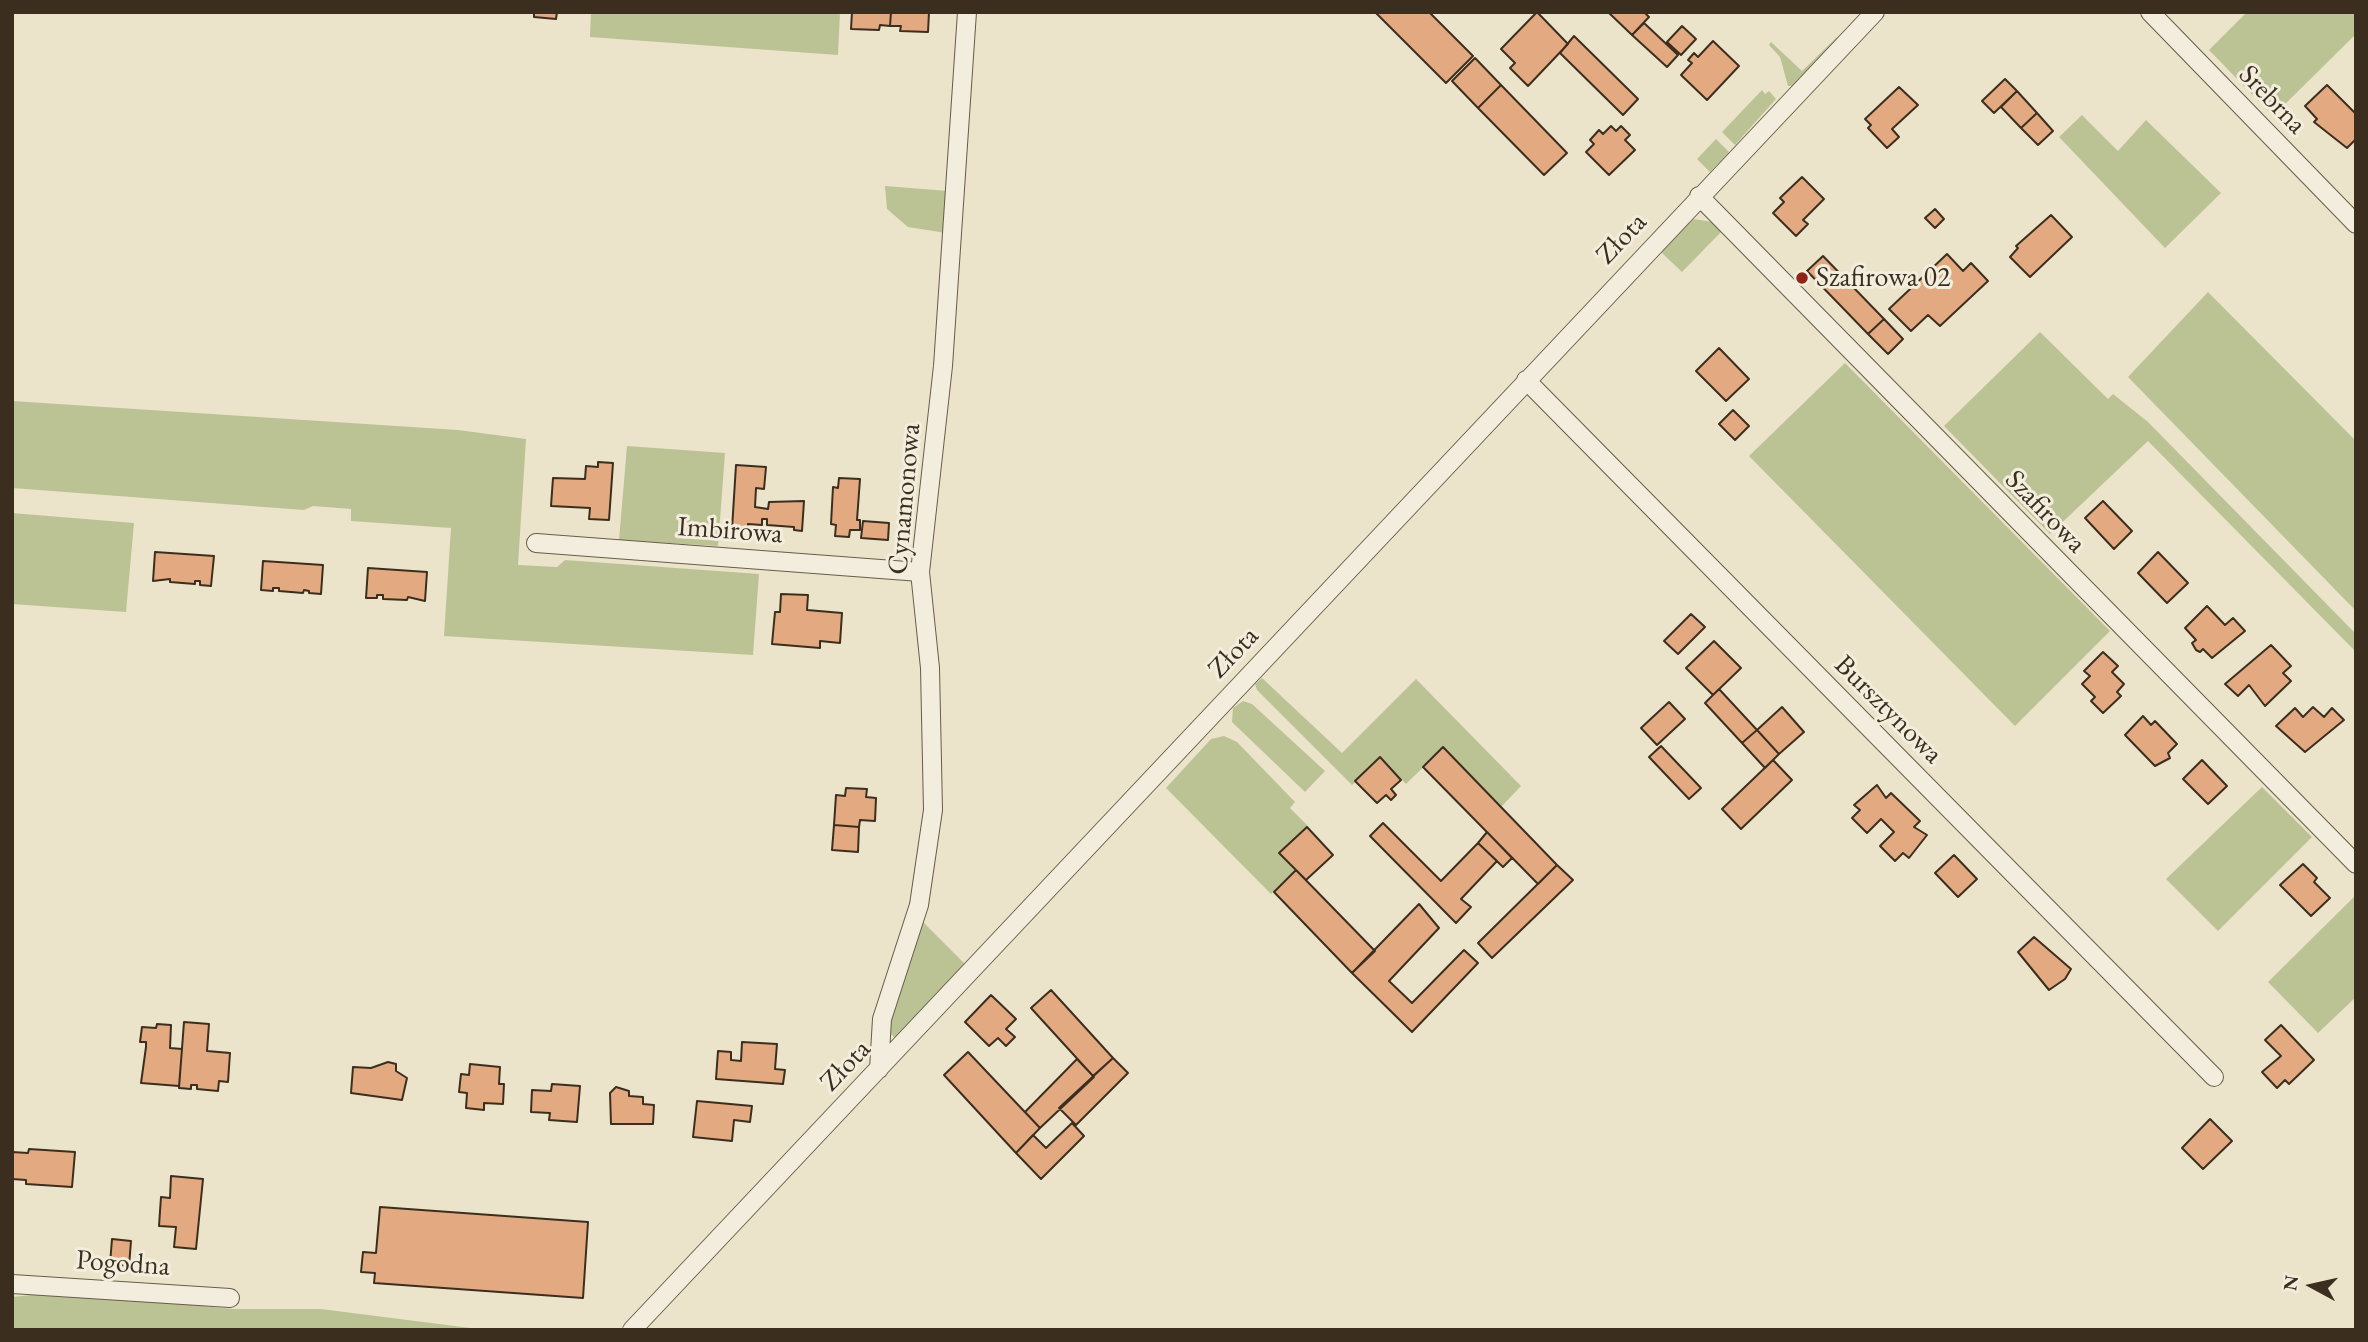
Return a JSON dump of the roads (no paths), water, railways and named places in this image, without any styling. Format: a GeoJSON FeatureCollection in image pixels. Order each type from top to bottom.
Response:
{"type":"FeatureCollection","features":[{"type":"Feature","properties":{"kind":"street","name":"Cynamonowa"},"geometry":{"type":"LineString","coordinates":[[879,1069],[882,1018],[919,905],[933,810],[930,668],[920,572],[943,366],[967,12]]}},
{"type":"Feature","properties":{"kind":"street","name":"Złota"},"geometry":{"type":"LineString","coordinates":[[632,1330],[1875,12]]}},
{"type":"Feature","properties":{"kind":"street","name":"Srebrna"},"geometry":{"type":"LineString","coordinates":[[2150,12],[2356,224]]}},
{"type":"Feature","properties":{"kind":"street","name":"Szafirowa"},"geometry":{"type":"LineString","coordinates":[[1699,196],[2356,864]]}},
{"type":"Feature","properties":{"kind":"street","name":"Bursztynowa"},"geometry":{"type":"LineString","coordinates":[[1526,380],[2214,1077]]}},
{"type":"Feature","properties":{"kind":"street","name":"Imbirowa"},"geometry":{"type":"LineString","coordinates":[[536,543],[920,572]]}},
{"type":"Feature","properties":{"kind":"street","name":"Pogodna"},"geometry":{"type":"LineString","coordinates":[[12,1284],[230,1298]]}},
{"type":"Feature","properties":{"kind":"place","name":"Szafirowa 02"},"geometry":{"type":"Point","coordinates":[1802,278]}}]}
